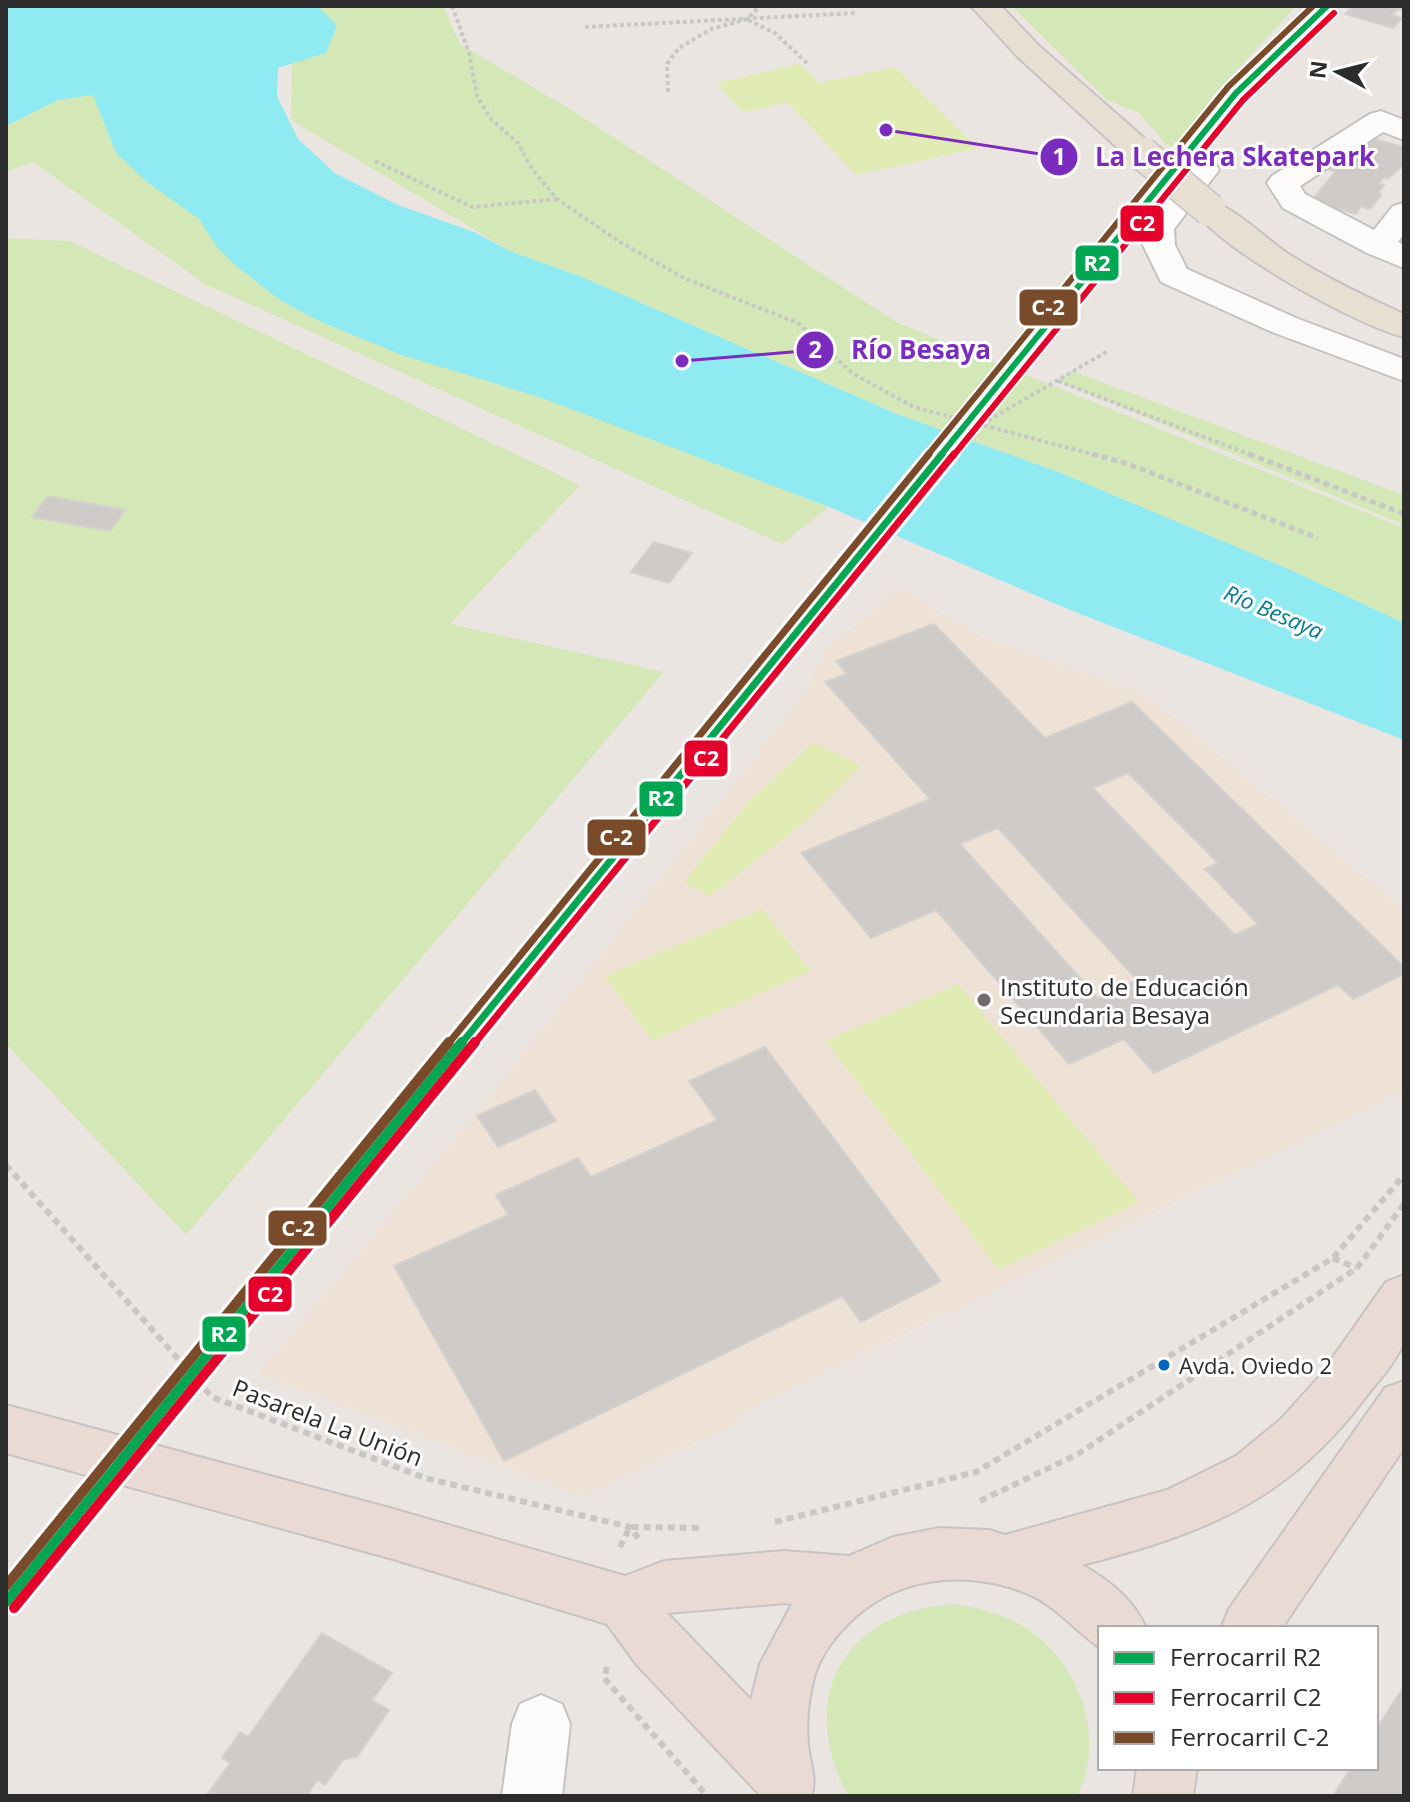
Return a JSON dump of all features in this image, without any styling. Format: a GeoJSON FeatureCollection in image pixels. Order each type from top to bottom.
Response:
{"type":"FeatureCollection","features":[{"type":"Feature","properties":{"kind":"highway"},"geometry":{"type":"LineString","coordinates":[[1009,1559],[1137,1525],[1204,1500],[1255,1473],[1305,1431],[1378,1339],[1404,1297]]}},
{"type":"Feature","properties":{"kind":"highway"},"geometry":{"type":"LineString","coordinates":[[1250,1626],[1404,1404]]}},
{"type":"Feature","properties":{"kind":"highway"},"geometry":{"type":"LineString","coordinates":[[6,1429],[393,1534],[611,1599],[786,1785]]}},
{"type":"Feature","properties":{"kind":"highway"},"geometry":{"type":"LineString","coordinates":[[786,1785],[778,1710],[794,1651],[829,1602],[853,1583],[881,1568],[911,1558],[943,1553],[976,1553],[1009,1559],[1038,1568],[1067,1584],[1094,1603],[1116,1626]]}},
{"type":"Feature","properties":{"kind":"highway"},"geometry":{"type":"LineString","coordinates":[[611,1599],[664,1587],[784,1577],[853,1583]]}},
{"type":"Feature","properties":{"kind":"highway"},"geometry":{"type":"LineString","coordinates":[[1163,1796],[1167,1770]]}},
{"type":"Feature","properties":{"kind":"main road"},"geometry":{"type":"LineString","coordinates":[[985,6],[1029,52],[1249,243],[1296,273],[1404,327]]}},
{"type":"Feature","properties":{"kind":"street"},"geometry":{"type":"LineString","coordinates":[[1404,131],[1381,120],[1283,183],[1294,201],[1391,252],[1404,213]]}},
{"type":"Feature","properties":{"kind":"street"},"geometry":{"type":"LineString","coordinates":[[1204,170],[1158,228],[1161,251],[1173,275],[1284,325],[1404,371]]}},
{"type":"Feature","properties":{"kind":"street"},"geometry":{"type":"LineString","coordinates":[[532,1796],[541,1724]]}},
{"type":"Feature","properties":{"kind":"path"},"geometry":{"type":"LineString","coordinates":[[452,6],[469,53],[477,96],[491,119],[518,143],[532,169],[557,199],[620,242],[686,279],[798,323],[852,373],[914,407],[1128,464],[1318,538]]}},
{"type":"Feature","properties":{"kind":"path"},"geometry":{"type":"LineString","coordinates":[[668,92],[667,64],[679,48],[711,29],[747,19],[760,6]]}},
{"type":"Feature","properties":{"kind":"path"},"geometry":{"type":"LineString","coordinates":[[585,27],[855,13]]}},
{"type":"Feature","properties":{"kind":"path"},"geometry":{"type":"LineString","coordinates":[[747,19],[775,33],[808,64]]}},
{"type":"Feature","properties":{"kind":"path"},"geometry":{"type":"LineString","coordinates":[[375,161],[472,207],[557,199]]}},
{"type":"Feature","properties":{"kind":"path"},"geometry":{"type":"LineString","coordinates":[[981,425],[1108,351]]}},
{"type":"Feature","properties":{"kind":"path"},"geometry":{"type":"LineString","coordinates":[[1058,381],[1404,514]]}},
{"type":"Feature","properties":{"kind":"path","name":"Pasarela La Unión"},"geometry":{"type":"LineString","coordinates":[[6,1165],[212,1397],[425,1478],[630,1527],[705,1528]]}},
{"type":"Feature","properties":{"kind":"path"},"geometry":{"type":"LineString","coordinates":[[765,1525],[976,1472],[1333,1258],[1404,1175]]}},
{"type":"Feature","properties":{"kind":"path"},"geometry":{"type":"LineString","coordinates":[[971,1505],[1078,1454],[1357,1268],[1404,1204]]}},
{"type":"Feature","properties":{"kind":"path"},"geometry":{"type":"LineString","coordinates":[[611,1599],[647,1550],[630,1527]]}},
{"type":"Feature","properties":{"kind":"path"},"geometry":{"type":"LineString","coordinates":[[630,1527],[611,1599],[604,1678],[707,1796]]}},
{"type":"Feature","properties":{"kind":"shaded area","name":"Instituto de Educación Secundaria Besaya"},"geometry":{"type":"Polygon","coordinates":[[[899,588],[984,638],[1146,694],[1404,909],[1404,1091],[737,1415],[738,1423],[581,1496],[258,1374],[486,1101],[794,707],[829,647],[899,588]]]}},
{"type":"Feature","properties":{"kind":"green space"},"geometry":{"type":"Polygon","coordinates":[[[293,6],[443,6],[460,44],[575,112],[896,322],[1404,528],[1404,623],[1282,566],[1061,473],[897,414],[582,277],[510,251],[291,120],[293,6]]]}},
{"type":"Feature","properties":{"kind":"green space"},"geometry":{"type":"Polygon","coordinates":[[[1012,6],[1296,6],[1214,95],[1175,149],[1165,143],[1139,113],[1107,100],[1012,6]]]}},
{"type":"Feature","properties":{"kind":"green space"},"geometry":{"type":"Polygon","coordinates":[[[800,64],[819,83],[895,67],[978,148],[856,175],[788,103],[743,112],[716,83],[800,64]]]}},
{"type":"Feature","properties":{"kind":"green space"},"geometry":{"type":"Polygon","coordinates":[[[93,95],[116,153],[371,320],[829,507],[782,544],[205,284],[33,162],[6,172],[6,126],[58,100],[93,95]]]}},
{"type":"Feature","properties":{"kind":"green space"},"geometry":{"type":"Polygon","coordinates":[[[6,238],[70,241],[580,485],[450,624],[664,672],[186,1235],[6,1044],[6,238]]]}},
{"type":"Feature","properties":{"kind":"green space"},"geometry":{"type":"Polygon","coordinates":[[[1072,371],[1404,495],[1404,525],[1058,381],[1072,371]]]}},
{"type":"Feature","properties":{"kind":"green space"},"geometry":{"type":"Polygon","coordinates":[[[813,743],[861,765],[800,826],[710,896],[684,882],[752,798],[813,743]]]}},
{"type":"Feature","properties":{"kind":"green space"},"geometry":{"type":"Polygon","coordinates":[[[762,909],[811,971],[652,1041],[605,976],[762,909]]]}},
{"type":"Feature","properties":{"kind":"green space"},"geometry":{"type":"Polygon","coordinates":[[[958,984],[1139,1202],[999,1270],[826,1041],[958,984]]]}},
{"type":"Feature","properties":{"kind":"green space"},"geometry":{"type":"Polygon","coordinates":[[[957,1604],[1015,1622],[1036,1636],[1070,1674],[1088,1722],[1086,1772],[1077,1796],[848,1796],[833,1760],[827,1725],[830,1694],[841,1665],[859,1641],[885,1622],[918,1610],[957,1604]]]}},
{"type":"Feature","properties":{"kind":"water"},"geometry":{"type":"Polygon","coordinates":[[[6,6],[317,6],[337,25],[326,53],[278,68],[277,96],[298,139],[335,173],[398,205],[474,232],[510,251],[582,277],[897,414],[1061,473],[1282,566],[1404,623],[1404,740],[1070,610],[829,507],[539,397],[402,355],[319,321],[280,300],[235,265],[217,247],[199,219],[147,182],[116,153],[93,95],[58,100],[6,126],[6,6]]]}},
{"type":"Feature","properties":{"kind":"building"},"geometry":{"type":"Polygon","coordinates":[[[1353,6],[1404,6],[1404,10],[1398,9],[1391,15],[1402,18],[1393,28],[1345,14],[1353,6]]]}},
{"type":"Feature","properties":{"kind":"building"},"geometry":{"type":"Polygon","coordinates":[[[1363,136],[1404,147],[1401,155],[1404,156],[1404,164],[1379,183],[1384,185],[1379,192],[1381,195],[1370,209],[1361,206],[1356,214],[1311,201],[1335,172],[1330,170],[1335,163],[1341,165],[1363,136]]]}},
{"type":"Feature","properties":{"kind":"building"},"geometry":{"type":"Polygon","coordinates":[[[48,496],[125,510],[110,531],[32,517],[48,496]]]}},
{"type":"Feature","properties":{"kind":"building"},"geometry":{"type":"Polygon","coordinates":[[[654,542],[692,553],[669,583],[631,572],[654,542]]]}},
{"type":"Feature","properties":{"kind":"building"},"geometry":{"type":"Polygon","coordinates":[[[934,624],[1045,738],[1132,702],[1404,967],[1404,974],[1353,999],[1338,985],[1154,1073],[1124,1039],[1069,1064],[936,910],[871,938],[801,853],[930,799],[825,682],[847,674],[836,661],[934,624]],[[1128,773],[1093,788],[1235,935],[1258,924],[1205,869],[1218,863],[1128,773]],[[998,828],[960,844],[1098,998],[1137,980],[998,828]]]}},
{"type":"Feature","properties":{"kind":"building"},"geometry":{"type":"Polygon","coordinates":[[[765,1047],[941,1281],[861,1322],[842,1296],[504,1461],[394,1266],[508,1215],[496,1195],[578,1158],[591,1177],[717,1120],[689,1081],[765,1047]]]}},
{"type":"Feature","properties":{"kind":"building"},"geometry":{"type":"Polygon","coordinates":[[[535,1090],[556,1121],[498,1147],[477,1116],[535,1090]]]}},
{"type":"Feature","properties":{"kind":"building"},"geometry":{"type":"Polygon","coordinates":[[[322,1633],[392,1673],[372,1700],[389,1710],[357,1757],[344,1759],[325,1785],[317,1780],[307,1796],[206,1796],[230,1763],[222,1758],[240,1732],[248,1737],[322,1633]]]}},
{"type":"Feature","properties":{"kind":"building"},"geometry":{"type":"Polygon","coordinates":[[[1404,1686],[1404,1796],[1333,1796],[1350,1770],[1378,1770],[1378,1727],[1404,1686]]]}},
{"type":"Feature","properties":{"kind":"rail line","name":"C-2"},"geometry":{"type":"LineString","coordinates":[[6,1586],[1228,87],[1313,6]]}},
{"type":"Feature","properties":{"kind":"rail line","name":"R2"},"geometry":{"type":"LineString","coordinates":[[6,1602],[1236,93],[1327,6]]}},
{"type":"Feature","properties":{"kind":"rail line","name":"C2"},"geometry":{"type":"LineString","coordinates":[[14,1608],[1243,100],[1334,13]]}},
{"type":"Feature","properties":{"kind":"place","name":"La Lechera Skatepark"},"geometry":{"type":"Point","coordinates":[886,130]}},
{"type":"Feature","properties":{"kind":"place","name":"Río Besaya"},"geometry":{"type":"Point","coordinates":[682,361]}},
{"type":"Feature","properties":{"kind":"place","name":"Instituto de Educación Secundaria Besaya"},"geometry":{"type":"Point","coordinates":[984,1000]}},
{"type":"Feature","properties":{"kind":"place","name":"Avda. Oviedo 2"},"geometry":{"type":"Point","coordinates":[1164,1365]}}]}
